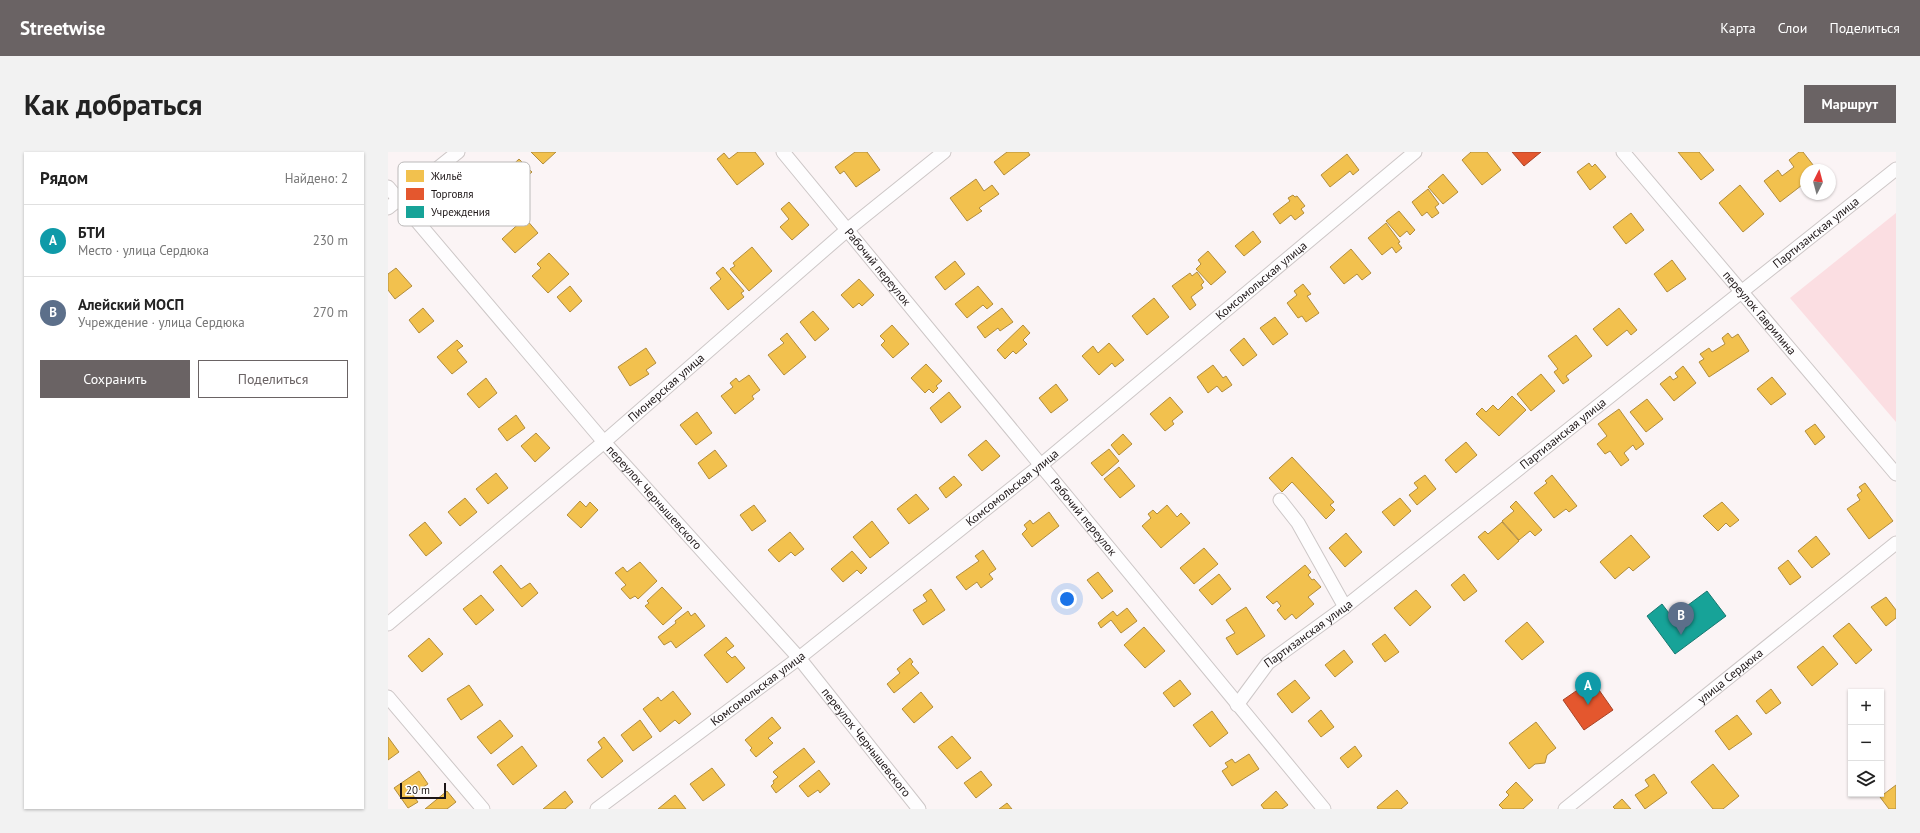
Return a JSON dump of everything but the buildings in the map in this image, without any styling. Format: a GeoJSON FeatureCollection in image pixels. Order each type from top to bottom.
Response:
{"type":"FeatureCollection","features":[{"type":"Feature","properties":{"kind":"street"},"geometry":{"type":"LineString","coordinates":[[446,162],[458,152]]}},
{"type":"Feature","properties":{"kind":"street","name":"Рабочий переулок"},"geometry":{"type":"LineString","coordinates":[[783,152],[1324,809]]}},
{"type":"Feature","properties":{"kind":"street","name":"Пионерская улица"},"geometry":{"type":"LineString","coordinates":[[388,624],[604,442],[847,230],[944,152]]}},
{"type":"Feature","properties":{"kind":"street","name":"Комсомольская улица"},"geometry":{"type":"LineString","coordinates":[[597,809],[799,658],[1041,464],[1415,152]]}},
{"type":"Feature","properties":{"kind":"street","name":"переулок Гаврилина"},"geometry":{"type":"LineString","coordinates":[[1623,152],[1896,474]]}},
{"type":"Feature","properties":{"kind":"street","name":"Партизанская улица"},"geometry":{"type":"LineString","coordinates":[[1237,705],[1268,663],[1345,607],[1740,291],[1754,282],[1896,169]]}},
{"type":"Feature","properties":{"kind":"street","name":"переулок Чернышевского"},"geometry":{"type":"LineString","coordinates":[[388,187],[398,199]]}},
{"type":"Feature","properties":{"kind":"street"},"geometry":{"type":"LineString","coordinates":[[388,208],[398,201]]}},
{"type":"Feature","properties":{"kind":"street","name":"переулок Чернышевского"},"geometry":{"type":"LineString","coordinates":[[421,226],[604,442],[799,658],[919,809]]}},
{"type":"Feature","properties":{"kind":"street"},"geometry":{"type":"LineString","coordinates":[[1280,500],[1298,523],[1345,607]]}},
{"type":"Feature","properties":{"kind":"street","name":"улица Сердюка"},"geometry":{"type":"LineString","coordinates":[[1565,809],[1896,543]]}},
{"type":"Feature","properties":{"kind":"street"},"geometry":{"type":"LineString","coordinates":[[388,696],[483,809]]}},
{"type":"Feature","properties":{"kind":"shaded area"},"geometry":{"type":"Polygon","coordinates":[[[1896,213],[1896,422],[1790,298],[1896,213]]]}},
{"type":"Feature","properties":{"kind":"place","name":"Алейский МОСП"},"geometry":{"type":"Point","coordinates":[1681,635]}},
{"type":"Feature","properties":{"kind":"place","name":"БТИ"},"geometry":{"type":"Point","coordinates":[1588,705]}}]}
